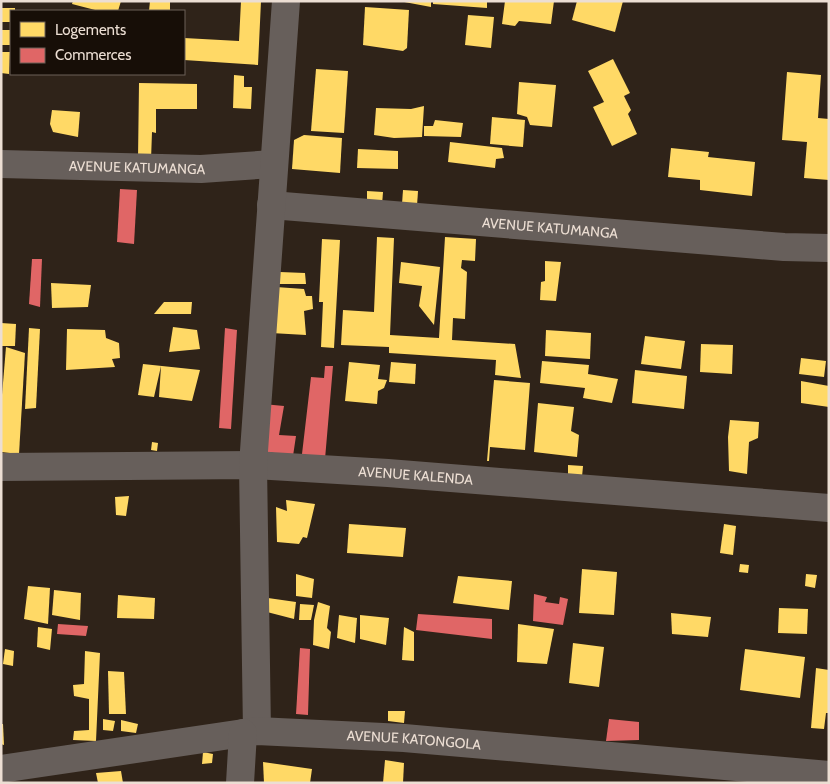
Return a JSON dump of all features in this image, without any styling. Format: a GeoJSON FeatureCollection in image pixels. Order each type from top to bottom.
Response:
{"type":"FeatureCollection","features":[{"type":"Feature","properties":{"kind":"street"},"geometry":{"type":"LineString","coordinates":[[240,783],[250,732],[253,465],[286,1]]}},
{"type":"Feature","properties":{"kind":"street","name":"AVENUE KATUMANGA"},"geometry":{"type":"LineString","coordinates":[[1,164],[201,169],[273,164]]}},
{"type":"Feature","properties":{"kind":"street","name":"AVENUE KATUMANGA"},"geometry":{"type":"LineString","coordinates":[[271,205],[784,247],[829,248]]}},
{"type":"Feature","properties":{"kind":"street","name":"AVENUE KALENDA"},"geometry":{"type":"LineString","coordinates":[[1,467],[253,465],[388,473],[829,508]]}},
{"type":"Feature","properties":{"kind":"street","name":"AVENUE KATONGOLA"},"geometry":{"type":"LineString","coordinates":[[1,770],[250,732],[404,738],[829,775]]}},
{"type":"Feature","properties":{"kind":"building: Logements"},"geometry":{"type":"Polygon","coordinates":[[[73,1],[121,1],[118,10],[95,10],[72,4],[73,1]]]}},
{"type":"Feature","properties":{"kind":"building: Logements"},"geometry":{"type":"Polygon","coordinates":[[[150,1],[170,1],[170,10],[149,10],[150,1]]]}},
{"type":"Feature","properties":{"kind":"building: Logements"},"geometry":{"type":"Polygon","coordinates":[[[241,1],[261,1],[258,65],[185,60],[185,38],[239,41],[241,1]]]}},
{"type":"Feature","properties":{"kind":"building: Logements"},"geometry":{"type":"Polygon","coordinates":[[[399,1],[431,1],[431,7],[399,1]]]}},
{"type":"Feature","properties":{"kind":"building: Logements"},"geometry":{"type":"Polygon","coordinates":[[[433,1],[487,1],[487,8],[433,4],[433,1]]]}},
{"type":"Feature","properties":{"kind":"building: Logements"},"geometry":{"type":"Polygon","coordinates":[[[505,1],[554,1],[551,24],[519,21],[515,26],[502,24],[505,1]]]}},
{"type":"Feature","properties":{"kind":"building: Logements"},"geometry":{"type":"Polygon","coordinates":[[[577,1],[623,1],[615,32],[572,20],[577,1]]]}},
{"type":"Feature","properties":{"kind":"building: Logements"},"geometry":{"type":"Polygon","coordinates":[[[365,7],[409,10],[407,48],[403,51],[363,45],[365,7]]]}},
{"type":"Feature","properties":{"kind":"building: Logements"},"geometry":{"type":"Polygon","coordinates":[[[1,8],[15,8],[15,10],[10,10],[10,22],[1,22],[1,8]]]}},
{"type":"Feature","properties":{"kind":"building: Logements"},"geometry":{"type":"Polygon","coordinates":[[[468,15],[494,17],[491,48],[465,45],[468,15]]]}},
{"type":"Feature","properties":{"kind":"building: Logements"},"geometry":{"type":"Polygon","coordinates":[[[2,30],[10,30],[10,45],[1,45],[2,30]]]}},
{"type":"Feature","properties":{"kind":"building: Logements"},"geometry":{"type":"Polygon","coordinates":[[[1,52],[10,52],[9,74],[1,73],[1,52]]]}},
{"type":"Feature","properties":{"kind":"building: Logements"},"geometry":{"type":"Polygon","coordinates":[[[613,59],[630,93],[624,96],[631,110],[628,114],[637,134],[612,146],[593,107],[604,102],[588,71],[613,59]]]}},
{"type":"Feature","properties":{"kind":"building: Logements"},"geometry":{"type":"Polygon","coordinates":[[[316,69],[348,71],[344,133],[311,131],[316,69]]]}},
{"type":"Feature","properties":{"kind":"building: Logements"},"geometry":{"type":"Polygon","coordinates":[[[787,72],[821,75],[818,118],[829,119],[829,180],[804,178],[807,142],[782,140],[787,72]]]}},
{"type":"Feature","properties":{"kind":"building: Logements"},"geometry":{"type":"Polygon","coordinates":[[[234,75],[244,76],[244,87],[252,87],[251,109],[233,108],[234,75]]]}},
{"type":"Feature","properties":{"kind":"building: Logements"},"geometry":{"type":"Polygon","coordinates":[[[519,82],[556,85],[552,127],[530,125],[527,117],[517,114],[519,82]]]}},
{"type":"Feature","properties":{"kind":"building: Logements"},"geometry":{"type":"Polygon","coordinates":[[[139,83],[197,84],[197,109],[156,109],[156,133],[152,132],[151,160],[138,159],[139,83]]]}},
{"type":"Feature","properties":{"kind":"building: Logements"},"geometry":{"type":"Polygon","coordinates":[[[424,106],[422,137],[394,138],[374,135],[376,108],[411,109],[424,106]]]}},
{"type":"Feature","properties":{"kind":"building: Logements"},"geometry":{"type":"Polygon","coordinates":[[[52,110],[80,112],[78,137],[53,132],[50,124],[52,110]]]}},
{"type":"Feature","properties":{"kind":"building: Logements"},"geometry":{"type":"Polygon","coordinates":[[[492,117],[525,120],[523,147],[490,144],[492,117]]]}},
{"type":"Feature","properties":{"kind":"building: Logements"},"geometry":{"type":"Polygon","coordinates":[[[435,120],[463,123],[461,137],[424,136],[424,126],[433,126],[435,120]]]}},
{"type":"Feature","properties":{"kind":"building: Logements"},"geometry":{"type":"Polygon","coordinates":[[[304,135],[342,138],[340,173],[292,169],[294,140],[304,135]]]}},
{"type":"Feature","properties":{"kind":"building: Logements"},"geometry":{"type":"Polygon","coordinates":[[[450,142],[502,148],[504,158],[496,159],[495,168],[448,162],[450,142]]]}},
{"type":"Feature","properties":{"kind":"building: Logements"},"geometry":{"type":"Polygon","coordinates":[[[671,148],[709,152],[708,157],[755,162],[752,196],[700,190],[700,180],[668,177],[671,148]]]}},
{"type":"Feature","properties":{"kind":"building: Logements"},"geometry":{"type":"Polygon","coordinates":[[[358,149],[398,151],[398,169],[357,168],[358,149]]]}},
{"type":"Feature","properties":{"kind":"building: Logements"},"geometry":{"type":"Polygon","coordinates":[[[403,190],[418,191],[417,206],[402,204],[403,190]]]}},
{"type":"Feature","properties":{"kind":"building: Logements"},"geometry":{"type":"Polygon","coordinates":[[[367,191],[383,192],[382,205],[367,203],[367,191]]]}},
{"type":"Feature","properties":{"kind":"building: Logements"},"geometry":{"type":"Polygon","coordinates":[[[377,237],[394,238],[390,335],[439,338],[445,237],[476,239],[475,261],[462,260],[461,268],[467,272],[465,319],[453,318],[452,340],[515,344],[521,378],[495,375],[496,360],[389,353],[389,347],[341,345],[343,310],[374,312],[377,237]]]}},
{"type":"Feature","properties":{"kind":"building: Logements"},"geometry":{"type":"Polygon","coordinates":[[[322,239],[340,240],[334,348],[321,347],[323,302],[319,302],[322,239]]]}},
{"type":"Feature","properties":{"kind":"building: Logements"},"geometry":{"type":"Polygon","coordinates":[[[545,261],[561,262],[556,301],[540,300],[541,282],[545,281],[545,261]]]}},
{"type":"Feature","properties":{"kind":"building: Logements"},"geometry":{"type":"Polygon","coordinates":[[[401,262],[440,267],[434,325],[419,306],[422,286],[399,283],[401,262]]]}},
{"type":"Feature","properties":{"kind":"building: Logements"},"geometry":{"type":"Polygon","coordinates":[[[280,272],[305,273],[306,284],[278,284],[280,272]]]}},
{"type":"Feature","properties":{"kind":"building: Logements"},"geometry":{"type":"Polygon","coordinates":[[[51,283],[91,285],[88,307],[52,308],[51,283]]]}},
{"type":"Feature","properties":{"kind":"building: Logements"},"geometry":{"type":"Polygon","coordinates":[[[276,287],[304,289],[306,296],[312,296],[313,309],[304,311],[306,335],[271,333],[276,287]]]}},
{"type":"Feature","properties":{"kind":"building: Logements"},"geometry":{"type":"Polygon","coordinates":[[[164,302],[192,302],[191,314],[154,314],[164,302]]]}},
{"type":"Feature","properties":{"kind":"building: Logements"},"geometry":{"type":"Polygon","coordinates":[[[1,323],[16,324],[15,346],[1,346],[1,323]]]}},
{"type":"Feature","properties":{"kind":"building: Logements"},"geometry":{"type":"Polygon","coordinates":[[[173,327],[197,330],[200,349],[169,352],[173,327]]]}},
{"type":"Feature","properties":{"kind":"building: Logements"},"geometry":{"type":"Polygon","coordinates":[[[29,328],[40,329],[36,408],[25,409],[29,328]]]}},
{"type":"Feature","properties":{"kind":"building: Logements"},"geometry":{"type":"Polygon","coordinates":[[[67,329],[105,330],[106,338],[119,343],[120,358],[112,359],[115,367],[66,370],[67,329]]]}},
{"type":"Feature","properties":{"kind":"building: Logements"},"geometry":{"type":"Polygon","coordinates":[[[546,330],[591,333],[590,359],[545,356],[546,330]]]}},
{"type":"Feature","properties":{"kind":"building: Logements"},"geometry":{"type":"Polygon","coordinates":[[[645,336],[685,341],[681,369],[641,364],[645,336]]]}},
{"type":"Feature","properties":{"kind":"building: Logements"},"geometry":{"type":"Polygon","coordinates":[[[701,344],[733,345],[732,374],[700,372],[701,344]]]}},
{"type":"Feature","properties":{"kind":"building: Logements"},"geometry":{"type":"Polygon","coordinates":[[[6,347],[25,353],[19,454],[1,452],[1,407],[6,347]]]}},
{"type":"Feature","properties":{"kind":"building: Logements"},"geometry":{"type":"Polygon","coordinates":[[[801,358],[826,361],[824,377],[799,374],[801,358]]]}},
{"type":"Feature","properties":{"kind":"building: Logements"},"geometry":{"type":"Polygon","coordinates":[[[542,361],[589,365],[588,374],[618,379],[612,403],[583,398],[585,388],[540,383],[542,361]]]}},
{"type":"Feature","properties":{"kind":"building: Logements"},"geometry":{"type":"Polygon","coordinates":[[[349,362],[380,365],[378,379],[387,380],[384,388],[378,391],[377,404],[345,401],[349,362]]]}},
{"type":"Feature","properties":{"kind":"building: Logements"},"geometry":{"type":"Polygon","coordinates":[[[391,362],[416,364],[415,384],[389,382],[391,362]]]}},
{"type":"Feature","properties":{"kind":"building: Logements"},"geometry":{"type":"Polygon","coordinates":[[[143,364],[200,370],[192,401],[159,397],[161,366],[154,397],[138,395],[143,364]]]}},
{"type":"Feature","properties":{"kind":"building: Logements"},"geometry":{"type":"Polygon","coordinates":[[[635,370],[687,376],[684,409],[632,403],[635,370]]]}},
{"type":"Feature","properties":{"kind":"building: Logements"},"geometry":{"type":"Polygon","coordinates":[[[494,380],[530,383],[525,450],[490,447],[489,461],[487,461],[494,380]]]}},
{"type":"Feature","properties":{"kind":"building: Logements"},"geometry":{"type":"Polygon","coordinates":[[[801,381],[829,386],[829,407],[801,403],[801,381]]]}},
{"type":"Feature","properties":{"kind":"building: Logements"},"geometry":{"type":"Polygon","coordinates":[[[538,403],[574,407],[571,431],[579,435],[577,457],[534,452],[538,403]]]}},
{"type":"Feature","properties":{"kind":"building: Logements"},"geometry":{"type":"Polygon","coordinates":[[[730,420],[759,422],[758,438],[749,442],[747,474],[729,471],[728,437],[730,420]]]}},
{"type":"Feature","properties":{"kind":"building: Logements"},"geometry":{"type":"Polygon","coordinates":[[[152,442],[158,443],[157,451],[151,450],[152,442]]]}},
{"type":"Feature","properties":{"kind":"building: Logements"},"geometry":{"type":"Polygon","coordinates":[[[568,465],[583,466],[582,477],[568,476],[568,465]]]}},
{"type":"Feature","properties":{"kind":"building: Logements"},"geometry":{"type":"Polygon","coordinates":[[[129,496],[126,516],[116,515],[115,497],[129,496]]]}},
{"type":"Feature","properties":{"kind":"building: Logements"},"geometry":{"type":"Polygon","coordinates":[[[286,500],[315,504],[307,538],[303,537],[299,544],[277,542],[276,507],[287,511],[286,500]]]}},
{"type":"Feature","properties":{"kind":"building: Logements"},"geometry":{"type":"Polygon","coordinates":[[[349,524],[406,528],[403,557],[347,553],[349,524]]]}},
{"type":"Feature","properties":{"kind":"building: Logements"},"geometry":{"type":"Polygon","coordinates":[[[724,524],[736,526],[733,555],[720,553],[724,524]]]}},
{"type":"Feature","properties":{"kind":"building: Logements"},"geometry":{"type":"Polygon","coordinates":[[[740,564],[749,565],[748,573],[739,572],[740,564]]]}},
{"type":"Feature","properties":{"kind":"building: Logements"},"geometry":{"type":"Polygon","coordinates":[[[582,569],[617,572],[614,615],[579,613],[582,569]]]}},
{"type":"Feature","properties":{"kind":"building: Logements"},"geometry":{"type":"Polygon","coordinates":[[[296,574],[314,579],[312,598],[296,596],[296,574]]]}},
{"type":"Feature","properties":{"kind":"building: Logements"},"geometry":{"type":"Polygon","coordinates":[[[806,574],[817,575],[815,588],[805,586],[806,574]]]}},
{"type":"Feature","properties":{"kind":"building: Logements"},"geometry":{"type":"Polygon","coordinates":[[[458,576],[512,581],[509,610],[453,603],[458,576]]]}},
{"type":"Feature","properties":{"kind":"building: Logements"},"geometry":{"type":"Polygon","coordinates":[[[28,586],[50,588],[48,624],[24,619],[28,586]]]}},
{"type":"Feature","properties":{"kind":"building: Logements"},"geometry":{"type":"Polygon","coordinates":[[[54,590],[81,593],[80,620],[52,615],[54,590]]]}},
{"type":"Feature","properties":{"kind":"building: Logements"},"geometry":{"type":"Polygon","coordinates":[[[118,595],[155,598],[154,619],[117,618],[118,595]]]}},
{"type":"Feature","properties":{"kind":"building: Logements"},"geometry":{"type":"Polygon","coordinates":[[[268,598],[296,602],[294,619],[267,612],[268,598]]]}},
{"type":"Feature","properties":{"kind":"building: Logements"},"geometry":{"type":"Polygon","coordinates":[[[318,602],[330,606],[327,628],[331,632],[329,649],[313,645],[314,620],[318,602]]]}},
{"type":"Feature","properties":{"kind":"building: Logements"},"geometry":{"type":"Polygon","coordinates":[[[300,604],[314,605],[311,620],[299,620],[300,604]]]}},
{"type":"Feature","properties":{"kind":"building: Logements"},"geometry":{"type":"Polygon","coordinates":[[[779,608],[808,609],[807,634],[778,633],[779,608]]]}},
{"type":"Feature","properties":{"kind":"building: Logements"},"geometry":{"type":"Polygon","coordinates":[[[671,613],[711,617],[708,637],[672,634],[671,613]]]}},
{"type":"Feature","properties":{"kind":"building: Logements"},"geometry":{"type":"Polygon","coordinates":[[[339,615],[357,618],[355,643],[337,638],[339,615]]]}},
{"type":"Feature","properties":{"kind":"building: Logements"},"geometry":{"type":"Polygon","coordinates":[[[360,615],[389,618],[386,645],[360,639],[360,615]]]}},
{"type":"Feature","properties":{"kind":"building: Logements"},"geometry":{"type":"Polygon","coordinates":[[[518,624],[554,629],[547,664],[517,662],[518,624]]]}},
{"type":"Feature","properties":{"kind":"building: Logements"},"geometry":{"type":"Polygon","coordinates":[[[38,627],[52,629],[50,650],[37,647],[38,627]]]}},
{"type":"Feature","properties":{"kind":"building: Logements"},"geometry":{"type":"Polygon","coordinates":[[[404,627],[414,632],[414,661],[402,660],[404,627]]]}},
{"type":"Feature","properties":{"kind":"building: Logements"},"geometry":{"type":"Polygon","coordinates":[[[573,643],[604,647],[599,687],[569,683],[573,643]]]}},
{"type":"Feature","properties":{"kind":"building: Logements"},"geometry":{"type":"Polygon","coordinates":[[[5,649],[14,651],[13,666],[3,664],[5,649]]]}},
{"type":"Feature","properties":{"kind":"building: Logements"},"geometry":{"type":"Polygon","coordinates":[[[745,649],[805,657],[800,698],[740,690],[745,649]]]}},
{"type":"Feature","properties":{"kind":"building: Logements"},"geometry":{"type":"Polygon","coordinates":[[[85,651],[100,653],[96,741],[73,740],[74,731],[89,730],[89,699],[74,696],[73,685],[84,684],[85,651]]]}},
{"type":"Feature","properties":{"kind":"building: Logements"},"geometry":{"type":"Polygon","coordinates":[[[816,668],[829,670],[829,713],[826,713],[824,729],[811,728],[816,668]]]}},
{"type":"Feature","properties":{"kind":"building: Logements"},"geometry":{"type":"Polygon","coordinates":[[[108,671],[124,672],[126,714],[109,714],[108,671]]]}},
{"type":"Feature","properties":{"kind":"building: Logements"},"geometry":{"type":"Polygon","coordinates":[[[388,711],[405,711],[404,723],[388,721],[388,711]]]}},
{"type":"Feature","properties":{"kind":"building: Logements"},"geometry":{"type":"Polygon","coordinates":[[[103,719],[115,721],[113,731],[103,730],[103,719]]]}},
{"type":"Feature","properties":{"kind":"building: Logements"},"geometry":{"type":"Polygon","coordinates":[[[121,720],[138,724],[136,733],[121,731],[121,720]]]}},
{"type":"Feature","properties":{"kind":"building: Logements"},"geometry":{"type":"Polygon","coordinates":[[[1,724],[3,724],[4,745],[1,744],[1,724]]]}},
{"type":"Feature","properties":{"kind":"building: Logements"},"geometry":{"type":"Polygon","coordinates":[[[203,752],[213,754],[212,763],[202,764],[203,752]]]}},
{"type":"Feature","properties":{"kind":"building: Logements"},"geometry":{"type":"Polygon","coordinates":[[[385,760],[404,763],[403,783],[383,783],[385,760]]]}},
{"type":"Feature","properties":{"kind":"building: Logements"},"geometry":{"type":"Polygon","coordinates":[[[263,762],[312,769],[310,783],[264,783],[263,762]]]}},
{"type":"Feature","properties":{"kind":"building: Logements"},"geometry":{"type":"Polygon","coordinates":[[[121,771],[123,783],[98,783],[96,773],[121,771]]]}},
{"type":"Feature","properties":{"kind":"building: Commerces"},"geometry":{"type":"Polygon","coordinates":[[[120,189],[137,190],[134,244],[117,242],[120,189]]]}},
{"type":"Feature","properties":{"kind":"building: Commerces"},"geometry":{"type":"Polygon","coordinates":[[[32,259],[42,259],[40,307],[29,304],[32,259]]]}},
{"type":"Feature","properties":{"kind":"building: Commerces"},"geometry":{"type":"Polygon","coordinates":[[[225,328],[237,330],[231,429],[219,428],[225,328]]]}},
{"type":"Feature","properties":{"kind":"building: Commerces"},"geometry":{"type":"Polygon","coordinates":[[[325,366],[333,366],[325,459],[302,454],[311,377],[324,378],[325,366]]]}},
{"type":"Feature","properties":{"kind":"building: Commerces"},"geometry":{"type":"Polygon","coordinates":[[[263,404],[284,406],[279,435],[296,436],[293,456],[261,451],[263,404]]]}},
{"type":"Feature","properties":{"kind":"building: Commerces"},"geometry":{"type":"Polygon","coordinates":[[[534,594],[547,597],[545,602],[559,604],[560,597],[568,599],[563,625],[533,621],[534,594]]]}},
{"type":"Feature","properties":{"kind":"building: Commerces"},"geometry":{"type":"Polygon","coordinates":[[[418,614],[492,619],[492,639],[416,630],[418,614]]]}},
{"type":"Feature","properties":{"kind":"building: Commerces"},"geometry":{"type":"Polygon","coordinates":[[[58,624],[88,626],[86,636],[57,634],[58,624]]]}},
{"type":"Feature","properties":{"kind":"building: Commerces"},"geometry":{"type":"Polygon","coordinates":[[[300,648],[310,649],[308,715],[296,714],[300,648]]]}},
{"type":"Feature","properties":{"kind":"building: Commerces"},"geometry":{"type":"Polygon","coordinates":[[[609,719],[639,722],[639,740],[606,741],[609,719]]]}}]}
